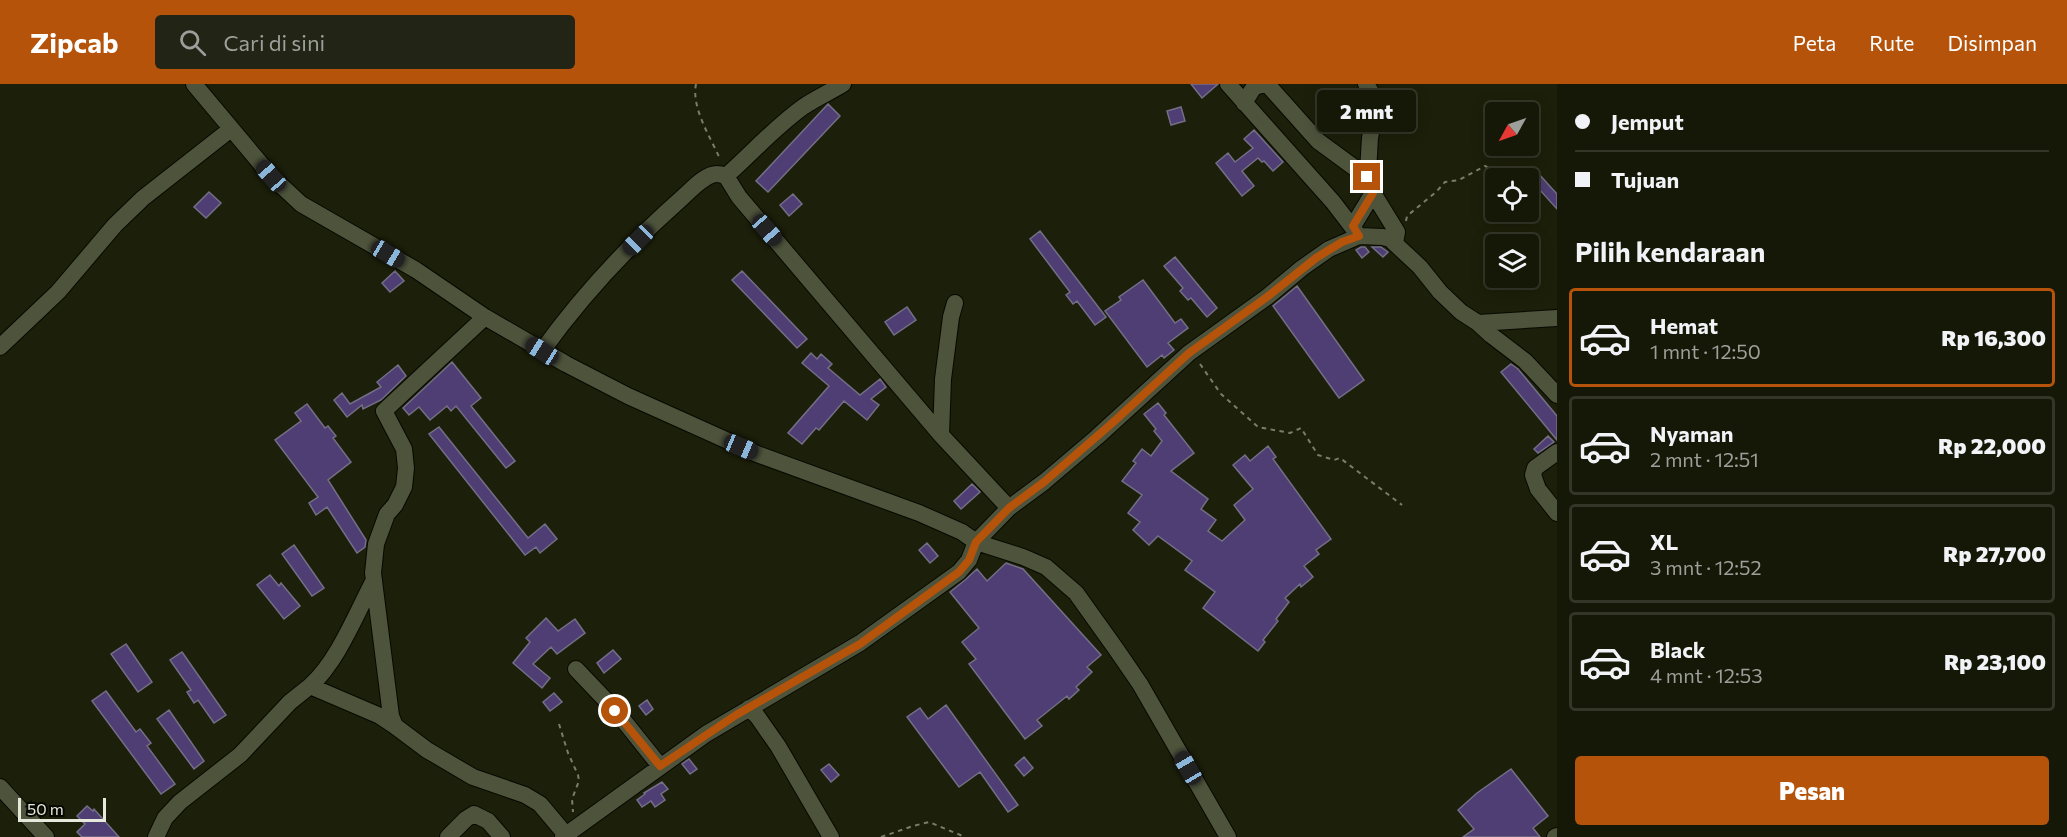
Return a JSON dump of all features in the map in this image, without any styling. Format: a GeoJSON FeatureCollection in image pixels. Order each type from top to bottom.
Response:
{"type":"FeatureCollection","features":[{"type":"Feature","properties":{"kind":"street"},"geometry":{"type":"LineString","coordinates":[[194,84],[271,176],[302,204],[416,270],[485,317],[542,351],[628,396],[708,433],[778,462],[919,513],[962,532],[976,542],[1046,567],[1076,593],[1140,684],[1228,837]]}},
{"type":"Feature","properties":{"kind":"street"},"geometry":{"type":"LineString","coordinates":[[726,176],[789,118],[825,92],[843,84]]}},
{"type":"Feature","properties":{"kind":"street"},"geometry":{"type":"LineString","coordinates":[[1228,84],[1356,231],[1396,238]]}},
{"type":"Feature","properties":{"kind":"street"},"geometry":{"type":"LineString","coordinates":[[1244,103],[1254,87],[1266,84],[1318,141],[1370,185],[1396,238],[1461,312],[1525,361],[1557,395]]}},
{"type":"Feature","properties":{"kind":"street"},"geometry":{"type":"LineString","coordinates":[[310,686],[380,716],[427,750],[473,777],[525,795],[540,804],[569,832],[706,734],[812,673],[882,629],[959,572],[969,560],[976,542],[1009,508],[1044,482],[1113,423],[1189,353],[1356,231],[1370,185],[1371,134],[1378,114],[1376,99],[1366,84]]}},
{"type":"Feature","properties":{"kind":"street"},"geometry":{"type":"LineString","coordinates":[[0,347],[58,292],[122,218],[143,198],[231,129]]}},
{"type":"Feature","properties":{"kind":"street"},"geometry":{"type":"LineString","coordinates":[[542,351],[577,305],[665,213],[705,179],[717,174],[726,176],[739,196],[941,435],[1009,508]]}},
{"type":"Feature","properties":{"kind":"street"},"geometry":{"type":"LineString","coordinates":[[941,435],[943,379],[955,303]]}},
{"type":"Feature","properties":{"kind":"street"},"geometry":{"type":"LineString","coordinates":[[395,726],[391,716],[373,573],[376,544],[387,514],[404,487],[406,468],[404,449],[384,411],[485,317]]}},
{"type":"Feature","properties":{"kind":"street"},"geometry":{"type":"LineString","coordinates":[[1478,323],[1557,318]]}},
{"type":"Feature","properties":{"kind":"street"},"geometry":{"type":"LineString","coordinates":[[1557,452],[1535,468],[1533,476],[1538,489],[1557,513]]}},
{"type":"Feature","properties":{"kind":"street"},"geometry":{"type":"LineString","coordinates":[[156,837],[165,818],[180,802],[240,755],[290,702],[320,677],[333,659],[374,580]]}},
{"type":"Feature","properties":{"kind":"street"},"geometry":{"type":"LineString","coordinates":[[576,669],[627,725],[660,766]]}},
{"type":"Feature","properties":{"kind":"street"},"geometry":{"type":"LineString","coordinates":[[749,708],[778,746],[831,837]]}},
{"type":"Feature","properties":{"kind":"street"},"geometry":{"type":"LineString","coordinates":[[0,787],[46,837]]}},
{"type":"Feature","properties":{"kind":"street"},"geometry":{"type":"LineString","coordinates":[[448,837],[474,814],[488,821],[502,837]]}},
{"type":"Feature","properties":{"kind":"path"},"geometry":{"type":"LineString","coordinates":[[696,84],[695,90],[700,112],[726,176]]}},
{"type":"Feature","properties":{"kind":"path"},"geometry":{"type":"LineString","coordinates":[[1396,238],[1407,216],[1445,182],[1459,180],[1485,166],[1489,168]]}},
{"type":"Feature","properties":{"kind":"path"},"geometry":{"type":"LineString","coordinates":[[1189,353],[1209,375],[1221,394],[1258,427],[1290,433],[1302,428],[1318,455],[1334,460],[1340,458],[1402,505]]}},
{"type":"Feature","properties":{"kind":"path"},"geometry":{"type":"LineString","coordinates":[[559,724],[579,781],[572,799],[573,812],[569,832]]}},
{"type":"Feature","properties":{"kind":"path"},"geometry":{"type":"LineString","coordinates":[[881,837],[929,822],[965,837]]}},
{"type":"Feature","properties":{"kind":"building"},"geometry":{"type":"Polygon","coordinates":[[[1191,84],[1218,84],[1202,98],[1191,84]]]}},
{"type":"Feature","properties":{"kind":"building"},"geometry":{"type":"Polygon","coordinates":[[[828,104],[840,116],[768,192],[756,181],[828,104]]]}},
{"type":"Feature","properties":{"kind":"building"},"geometry":{"type":"Polygon","coordinates":[[[1181,107],[1185,121],[1171,125],[1167,111],[1181,107]]]}},
{"type":"Feature","properties":{"kind":"building"},"geometry":{"type":"Polygon","coordinates":[[[1254,130],[1283,162],[1273,171],[1258,158],[1242,171],[1254,186],[1242,196],[1216,163],[1228,153],[1235,162],[1253,148],[1244,139],[1254,130]]]}},
{"type":"Feature","properties":{"kind":"building"},"geometry":{"type":"Polygon","coordinates":[[[1539,174],[1557,194],[1557,209],[1539,189],[1539,174]]]}},
{"type":"Feature","properties":{"kind":"building"},"geometry":{"type":"Polygon","coordinates":[[[209,192],[221,203],[206,218],[194,207],[209,192]]]}},
{"type":"Feature","properties":{"kind":"building"},"geometry":{"type":"Polygon","coordinates":[[[793,194],[802,204],[789,216],[780,205],[793,194]]]}},
{"type":"Feature","properties":{"kind":"building"},"geometry":{"type":"Polygon","coordinates":[[[1040,231],[1106,317],[1095,325],[1077,301],[1073,304],[1066,295],[1070,292],[1030,239],[1040,231]]]}},
{"type":"Feature","properties":{"kind":"building"},"geometry":{"type":"Polygon","coordinates":[[[1365,247],[1369,252],[1362,258],[1356,250],[1365,247]]]}},
{"type":"Feature","properties":{"kind":"building"},"geometry":{"type":"Polygon","coordinates":[[[1372,247],[1381,247],[1388,252],[1383,257],[1372,247]]]}},
{"type":"Feature","properties":{"kind":"building"},"geometry":{"type":"Polygon","coordinates":[[[1175,257],[1217,308],[1207,317],[1191,298],[1188,300],[1180,291],[1183,288],[1164,266],[1175,257]]]}},
{"type":"Feature","properties":{"kind":"building"},"geometry":{"type":"Polygon","coordinates":[[[395,271],[404,281],[390,292],[382,283],[395,271]]]}},
{"type":"Feature","properties":{"kind":"building"},"geometry":{"type":"Polygon","coordinates":[[[742,271],[807,339],[797,348],[732,280],[742,271]]]}},
{"type":"Feature","properties":{"kind":"building"},"geometry":{"type":"Polygon","coordinates":[[[1143,280],[1175,323],[1181,319],[1188,328],[1168,343],[1174,350],[1164,358],[1162,355],[1147,367],[1105,311],[1121,300],[1119,297],[1143,280]]]}},
{"type":"Feature","properties":{"kind":"building"},"geometry":{"type":"Polygon","coordinates":[[[1297,286],[1364,380],[1339,398],[1273,306],[1297,286]]]}},
{"type":"Feature","properties":{"kind":"building"},"geometry":{"type":"Polygon","coordinates":[[[907,307],[916,320],[894,335],[885,322],[907,307]]]}},
{"type":"Feature","properties":{"kind":"building"},"geometry":{"type":"Polygon","coordinates":[[[811,353],[817,359],[821,354],[832,364],[828,368],[860,395],[880,379],[886,387],[871,399],[879,405],[867,420],[844,401],[819,430],[816,428],[802,444],[788,433],[829,386],[802,363],[811,353]]]}},
{"type":"Feature","properties":{"kind":"building"},"geometry":{"type":"Polygon","coordinates":[[[452,362],[481,398],[471,406],[515,461],[506,468],[456,406],[451,411],[447,406],[430,420],[419,407],[409,415],[403,408],[452,362]]]}},
{"type":"Feature","properties":{"kind":"building"},"geometry":{"type":"Polygon","coordinates":[[[1511,364],[1518,369],[1557,416],[1557,440],[1501,372],[1511,364]]]}},
{"type":"Feature","properties":{"kind":"building"},"geometry":{"type":"Polygon","coordinates":[[[398,365],[406,376],[381,400],[363,409],[362,405],[347,417],[334,400],[342,393],[350,404],[381,387],[377,382],[398,365]]]}},
{"type":"Feature","properties":{"kind":"building"},"geometry":{"type":"Polygon","coordinates":[[[1158,403],[1166,413],[1164,415],[1194,453],[1171,471],[1208,499],[1201,509],[1216,520],[1208,531],[1222,541],[1245,520],[1234,505],[1253,489],[1233,465],[1245,455],[1250,461],[1268,446],[1276,457],[1273,459],[1331,539],[1316,550],[1319,554],[1304,566],[1313,577],[1301,587],[1300,584],[1285,598],[1289,602],[1276,619],[1278,621],[1263,640],[1265,642],[1258,651],[1203,608],[1215,592],[1185,570],[1192,561],[1158,536],[1149,545],[1133,530],[1140,522],[1128,513],[1142,495],[1122,481],[1136,463],[1133,461],[1142,449],[1151,456],[1162,441],[1144,414],[1158,403]]]}},
{"type":"Feature","properties":{"kind":"building"},"geometry":{"type":"Polygon","coordinates":[[[307,404],[325,428],[328,426],[336,436],[333,438],[351,462],[328,480],[366,540],[365,547],[357,553],[327,507],[316,515],[309,503],[318,497],[275,440],[301,421],[295,413],[307,404]]]}},
{"type":"Feature","properties":{"kind":"building"},"geometry":{"type":"Polygon","coordinates":[[[439,427],[528,538],[545,524],[557,539],[540,553],[536,547],[525,555],[429,434],[439,427]]]}},
{"type":"Feature","properties":{"kind":"building"},"geometry":{"type":"Polygon","coordinates":[[[1548,436],[1554,442],[1538,453],[1534,449],[1548,436]]]}},
{"type":"Feature","properties":{"kind":"building"},"geometry":{"type":"Polygon","coordinates":[[[972,484],[980,492],[961,509],[954,501],[972,484]]]}},
{"type":"Feature","properties":{"kind":"building"},"geometry":{"type":"Polygon","coordinates":[[[927,543],[938,556],[930,563],[919,550],[927,543]]]}},
{"type":"Feature","properties":{"kind":"building"},"geometry":{"type":"Polygon","coordinates":[[[294,545],[324,588],[312,596],[282,554],[294,545]]]}},
{"type":"Feature","properties":{"kind":"building"},"geometry":{"type":"Polygon","coordinates":[[[1006,563],[1023,569],[1101,655],[1087,667],[1092,672],[1076,687],[1079,690],[1069,699],[1067,696],[1037,720],[1042,726],[1025,739],[969,664],[976,659],[962,642],[979,628],[950,592],[977,569],[987,581],[1006,563]]]}},
{"type":"Feature","properties":{"kind":"building"},"geometry":{"type":"Polygon","coordinates":[[[270,575],[279,586],[281,583],[300,606],[284,619],[257,585],[270,575]]]}},
{"type":"Feature","properties":{"kind":"building"},"geometry":{"type":"Polygon","coordinates":[[[546,618],[558,631],[575,619],[585,633],[557,654],[551,647],[533,664],[550,678],[542,688],[513,663],[530,642],[526,638],[546,618]]]}},
{"type":"Feature","properties":{"kind":"building"},"geometry":{"type":"Polygon","coordinates":[[[126,644],[152,682],[138,692],[111,654],[126,644]]]}},
{"type":"Feature","properties":{"kind":"building"},"geometry":{"type":"Polygon","coordinates":[[[613,650],[621,659],[604,673],[597,663],[613,650]]]}},
{"type":"Feature","properties":{"kind":"building"},"geometry":{"type":"Polygon","coordinates":[[[182,652],[226,715],[214,723],[198,700],[194,703],[187,692],[191,690],[170,660],[182,652]]]}},
{"type":"Feature","properties":{"kind":"building"},"geometry":{"type":"Polygon","coordinates":[[[106,691],[136,732],[140,729],[151,743],[147,746],[175,784],[161,794],[92,701],[106,691]]]}},
{"type":"Feature","properties":{"kind":"building"},"geometry":{"type":"Polygon","coordinates":[[[554,693],[562,702],[550,711],[543,702],[554,693]]]}},
{"type":"Feature","properties":{"kind":"building"},"geometry":{"type":"Polygon","coordinates":[[[647,700],[653,709],[646,715],[639,706],[647,700]]]}},
{"type":"Feature","properties":{"kind":"building"},"geometry":{"type":"Polygon","coordinates":[[[946,705],[1018,805],[1008,812],[980,772],[959,787],[907,717],[920,708],[928,719],[946,705]]]}},
{"type":"Feature","properties":{"kind":"building"},"geometry":{"type":"Polygon","coordinates":[[[169,710],[204,761],[194,769],[157,719],[169,710]]]}},
{"type":"Feature","properties":{"kind":"building"},"geometry":{"type":"Polygon","coordinates":[[[1024,757],[1033,768],[1024,776],[1015,765],[1024,757]]]}},
{"type":"Feature","properties":{"kind":"building"},"geometry":{"type":"Polygon","coordinates":[[[689,759],[697,769],[690,774],[682,764],[689,759]]]}},
{"type":"Feature","properties":{"kind":"building"},"geometry":{"type":"Polygon","coordinates":[[[829,764],[839,775],[831,782],[821,770],[829,764]]]}},
{"type":"Feature","properties":{"kind":"building"},"geometry":{"type":"Polygon","coordinates":[[[1511,769],[1548,816],[1533,828],[1540,837],[1463,837],[1474,829],[1458,810],[1477,793],[1511,769]]]}},
{"type":"Feature","properties":{"kind":"building"},"geometry":{"type":"Polygon","coordinates":[[[662,782],[668,789],[661,794],[665,800],[655,807],[651,801],[642,807],[637,800],[662,782]]]}},
{"type":"Feature","properties":{"kind":"building"},"geometry":{"type":"Polygon","coordinates":[[[87,806],[93,811],[94,809],[119,837],[82,837],[77,832],[85,824],[77,816],[87,806]]]}},
{"type":"Feature","properties":{"kind":"route"},"geometry":{"type":"LineString","coordinates":[[615,711],[660,766],[736,715],[812,673],[882,629],[959,572],[973,554],[976,542],[1009,508],[1044,482],[1138,401],[1189,353],[1329,249],[1359,236],[1353,226],[1373,193],[1367,177]]}}]}
